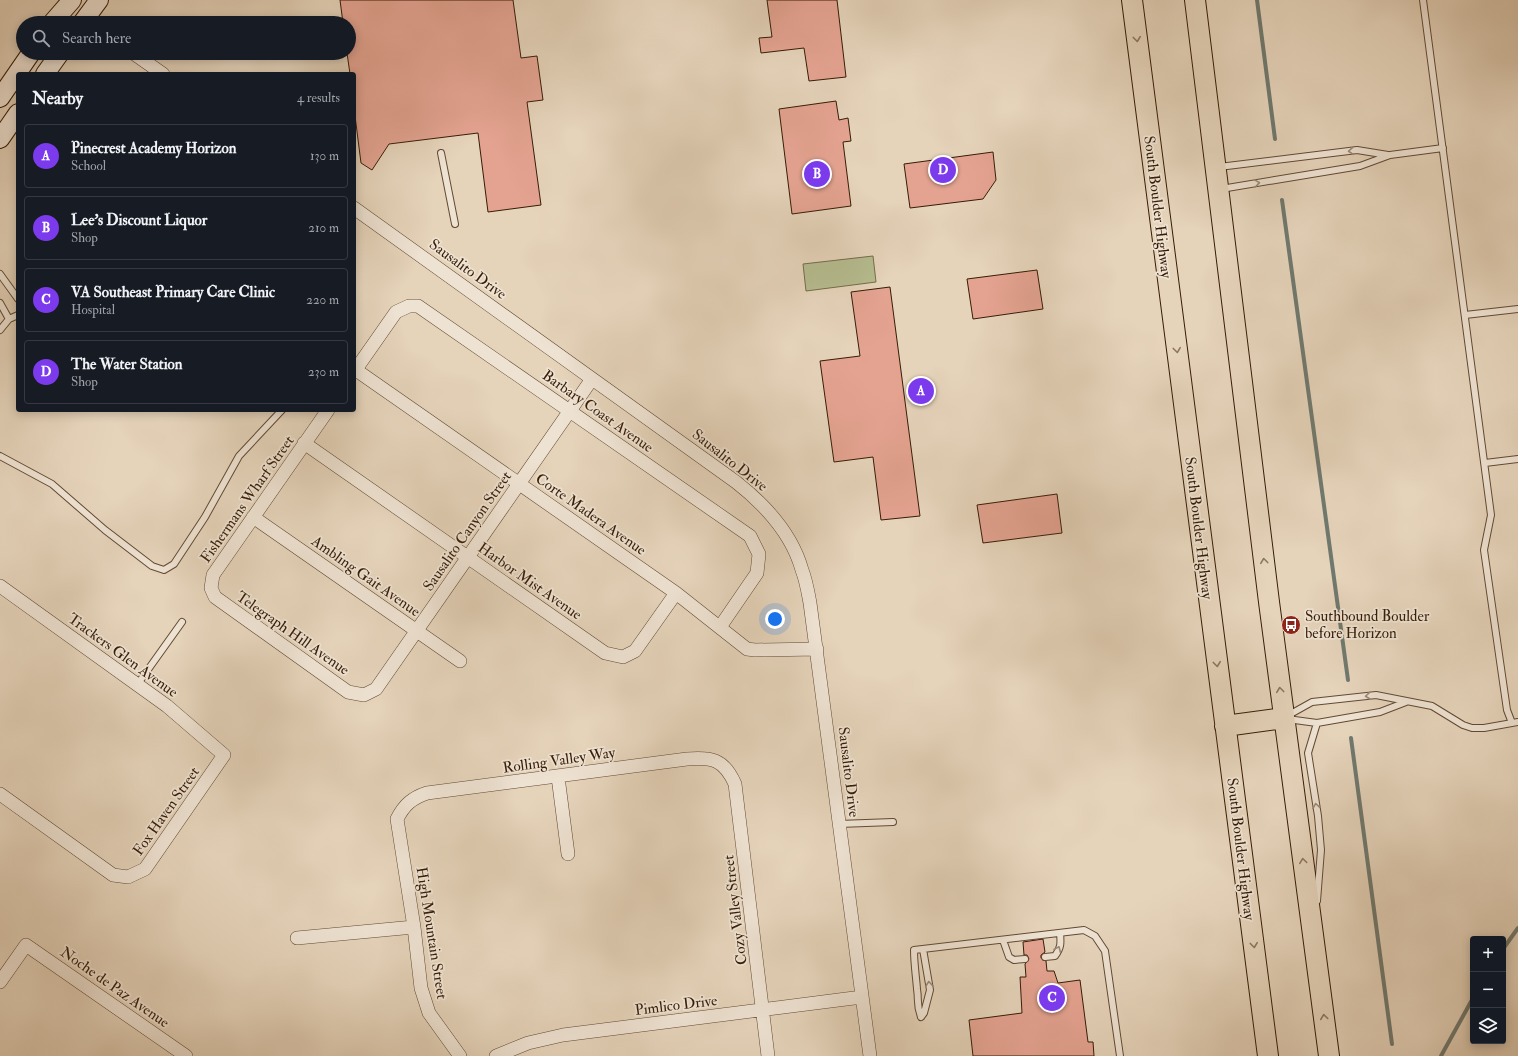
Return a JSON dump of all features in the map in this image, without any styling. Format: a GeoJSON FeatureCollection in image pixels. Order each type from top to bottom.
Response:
{"type":"FeatureCollection","features":[{"type":"Feature","properties":{"kind":"main road"},"geometry":{"type":"LineString","coordinates":[[90,16],[100,0]]}},
{"type":"Feature","properties":{"kind":"main road","name":"South Boulder Highway"},"geometry":{"type":"LineString","coordinates":[[1132,0],[1268,1056]]}},
{"type":"Feature","properties":{"kind":"main road"},"geometry":{"type":"LineString","coordinates":[[1195,0],[1284,718],[1329,1056]]}},
{"type":"Feature","properties":{"kind":"main road"},"geometry":{"type":"LineString","coordinates":[[58,16],[69,3]]}},
{"type":"Feature","properties":{"kind":"main road"},"geometry":{"type":"LineString","coordinates":[[18,72],[26,60]]}},
{"type":"Feature","properties":{"kind":"main road"},"geometry":{"type":"LineString","coordinates":[[47,72],[55,60]]}},
{"type":"Feature","properties":{"kind":"main road"},"geometry":{"type":"LineString","coordinates":[[0,98],[16,75]]}},
{"type":"Feature","properties":{"kind":"main road"},"geometry":{"type":"LineString","coordinates":[[0,139],[16,116]]}},
{"type":"Feature","properties":{"kind":"main road"},"geometry":{"type":"LineString","coordinates":[[1225,726],[1284,718]]}},
{"type":"Feature","properties":{"kind":"street"},"geometry":{"type":"LineString","coordinates":[[69,3],[81,16]]}},
{"type":"Feature","properties":{"kind":"street"},"geometry":{"type":"LineString","coordinates":[[144,60],[160,72]]}},
{"type":"Feature","properties":{"kind":"street","name":"Sausalito Drive"},"geometry":{"type":"LineString","coordinates":[[356,209],[736,482],[754,496],[772,517],[789,541],[802,568],[810,603],[870,1056]]}},
{"type":"Feature","properties":{"kind":"street","name":"Barbary Coast Avenue"},"geometry":{"type":"LineString","coordinates":[[356,370],[396,312],[409,306],[418,306],[750,536],[759,554],[757,572],[720,627]]}},
{"type":"Feature","properties":{"kind":"street","name":"Corte Madera Avenue"},"geometry":{"type":"LineString","coordinates":[[356,372],[676,593],[747,649],[817,649]]}},
{"type":"Feature","properties":{"kind":"street","name":"Sausalito Canyon Street"},"geometry":{"type":"LineString","coordinates":[[364,695],[376,689],[592,379]]}},
{"type":"Feature","properties":{"kind":"street","name":"Fishermans Wharf Street"},"geometry":{"type":"LineString","coordinates":[[212,588],[213,575],[327,412]]}},
{"type":"Feature","properties":{"kind":"street","name":"Harbor Mist Avenue"},"geometry":{"type":"LineString","coordinates":[[304,443],[606,653],[623,657],[635,651],[676,593]]}},
{"type":"Feature","properties":{"kind":"street","name":"Ambling Gait Avenue"},"geometry":{"type":"LineString","coordinates":[[253,517],[460,661]]}},
{"type":"Feature","properties":{"kind":"street","name":"Trackers Glen Avenue"},"geometry":{"type":"LineString","coordinates":[[0,586],[167,706],[224,756]]}},
{"type":"Feature","properties":{"kind":"street","name":"Telegraph Hill Avenue"},"geometry":{"type":"LineString","coordinates":[[212,588],[215,597],[348,692],[364,695]]}},
{"type":"Feature","properties":{"kind":"street","name":"Fox Haven Street"},"geometry":{"type":"LineString","coordinates":[[0,794],[114,874],[128,877],[145,869],[224,756]]}},
{"type":"Feature","properties":{"kind":"street","name":"Rolling Valley Way"},"geometry":{"type":"LineString","coordinates":[[403,807],[414,798],[427,793],[687,759],[707,758],[722,764]]}},
{"type":"Feature","properties":{"kind":"street","name":"Cozy Valley Street"},"geometry":{"type":"LineString","coordinates":[[722,764],[730,773],[735,784],[768,1056]]}},
{"type":"Feature","properties":{"kind":"street"},"geometry":{"type":"LineString","coordinates":[[558,777],[568,854]]}},
{"type":"Feature","properties":{"kind":"street","name":"High Mountain Street"},"geometry":{"type":"LineString","coordinates":[[403,807],[397,819],[414,927],[421,988],[429,1012],[460,1056]]}},
{"type":"Feature","properties":{"kind":"street"},"geometry":{"type":"LineString","coordinates":[[297,938],[414,927]]}},
{"type":"Feature","properties":{"kind":"street","name":"Noche de Paz Avenue"},"geometry":{"type":"LineString","coordinates":[[0,982],[26,945],[186,1056]]}},
{"type":"Feature","properties":{"kind":"street","name":"Pimlico Drive"},"geometry":{"type":"LineString","coordinates":[[496,1056],[528,1043],[563,1035],[862,997]]}},
{"type":"Feature","properties":{"kind":"lane"},"geometry":{"type":"LineString","coordinates":[[1284,718],[1312,702],[1376,695],[1432,706],[1463,725],[1472,728],[1484,728],[1515,723],[1507,710],[1484,550],[1492,515],[1423,0]]}},
{"type":"Feature","properties":{"kind":"lane"},"geometry":{"type":"LineString","coordinates":[[1219,190],[1360,166],[1390,155],[1443,148]]}},
{"type":"Feature","properties":{"kind":"lane"},"geometry":{"type":"LineString","coordinates":[[1216,167],[1357,150],[1390,155]]}},
{"type":"Feature","properties":{"kind":"lane"},"geometry":{"type":"LineString","coordinates":[[441,153],[455,224]]}},
{"type":"Feature","properties":{"kind":"lane"},"geometry":{"type":"LineString","coordinates":[[0,274],[16,296]]}},
{"type":"Feature","properties":{"kind":"lane"},"geometry":{"type":"LineString","coordinates":[[0,303],[9,319]]}},
{"type":"Feature","properties":{"kind":"lane"},"geometry":{"type":"LineString","coordinates":[[1465,315],[1518,308]]}},
{"type":"Feature","properties":{"kind":"lane"},"geometry":{"type":"LineString","coordinates":[[0,330],[9,319],[16,316]]}},
{"type":"Feature","properties":{"kind":"lane"},"geometry":{"type":"LineString","coordinates":[[0,456],[52,484],[105,530],[152,566],[164,570],[174,564],[205,517],[239,456],[280,412]]}},
{"type":"Feature","properties":{"kind":"lane"},"geometry":{"type":"LineString","coordinates":[[1485,463],[1518,458]]}},
{"type":"Feature","properties":{"kind":"lane"},"geometry":{"type":"LineString","coordinates":[[137,685],[182,622]]}},
{"type":"Feature","properties":{"kind":"lane"},"geometry":{"type":"LineString","coordinates":[[1284,718],[1317,723],[1380,712],[1406,702]]}},
{"type":"Feature","properties":{"kind":"lane"},"geometry":{"type":"LineString","coordinates":[[1314,943],[1321,850],[1318,816],[1308,753],[1317,723]]}},
{"type":"Feature","properties":{"kind":"lane"},"geometry":{"type":"LineString","coordinates":[[839,824],[893,822]]}},
{"type":"Feature","properties":{"kind":"lane"},"geometry":{"type":"LineString","coordinates":[[924,949],[930,990],[924,1013],[920,1017],[917,1005],[918,991],[914,971],[914,950],[1084,930],[1095,936],[1106,951],[1120,1056]]}},
{"type":"Feature","properties":{"kind":"lane"},"geometry":{"type":"LineString","coordinates":[[1045,957],[1055,956],[1058,952],[1061,946],[1060,933]]}},
{"type":"Feature","properties":{"kind":"lane"},"geometry":{"type":"LineString","coordinates":[[1003,940],[1009,957],[1014,960],[1024,959]]}},
{"type":"Feature","properties":{"kind":"green space"},"geometry":{"type":"Polygon","coordinates":[[[873,256],[876,282],[806,291],[803,264],[873,256]]]}},
{"type":"Feature","properties":{"kind":"building"},"geometry":{"type":"Polygon","coordinates":[[[340,0],[513,0],[521,58],[537,56],[543,100],[527,102],[541,205],[488,212],[478,133],[389,144],[372,170],[361,163],[356,124],[356,72],[350,72],[348,60],[356,60],[356,16],[342,16],[340,0]]]}},
{"type":"Feature","properties":{"kind":"building"},"geometry":{"type":"Polygon","coordinates":[[[767,0],[837,0],[846,77],[809,81],[804,48],[761,53],[759,38],[772,37],[767,0]]]}},
{"type":"Feature","properties":{"kind":"building"},"geometry":{"type":"Polygon","coordinates":[[[836,101],[839,120],[848,118],[851,141],[843,142],[851,206],[792,214],[779,109],[836,101]]]}},
{"type":"Feature","properties":{"kind":"building"},"geometry":{"type":"Polygon","coordinates":[[[993,152],[996,180],[983,199],[910,208],[904,164],[993,152]]]}},
{"type":"Feature","properties":{"kind":"building"},"geometry":{"type":"Polygon","coordinates":[[[1037,270],[1043,309],[973,319],[967,279],[1037,270]]]}},
{"type":"Feature","properties":{"kind":"building"},"geometry":{"type":"Polygon","coordinates":[[[890,287],[920,516],[881,520],[873,457],[834,462],[820,361],[860,356],[851,292],[890,287]]]}},
{"type":"Feature","properties":{"kind":"building"},"geometry":{"type":"Polygon","coordinates":[[[1057,494],[1062,533],[983,543],[977,505],[1057,494]]]}},
{"type":"Feature","properties":{"kind":"building"},"geometry":{"type":"Polygon","coordinates":[[[1043,939],[1045,952],[1041,955],[1041,958],[1046,961],[1047,971],[1054,971],[1058,983],[1080,980],[1088,1042],[1093,1042],[1094,1056],[973,1056],[969,1020],[1022,1013],[1020,977],[1026,977],[1025,964],[1029,959],[1027,955],[1024,955],[1023,942],[1043,939]]]}},
{"type":"Feature","properties":{"kind":"waterway"},"geometry":{"type":"LineString","coordinates":[[1257,0],[1275,139]]}},
{"type":"Feature","properties":{"kind":"waterway"},"geometry":{"type":"LineString","coordinates":[[1282,200],[1348,680]]}},
{"type":"Feature","properties":{"kind":"waterway"},"geometry":{"type":"LineString","coordinates":[[1351,738],[1392,1044]]}},
{"type":"Feature","properties":{"kind":"waterway"},"geometry":{"type":"LineString","coordinates":[[1506,945],[1518,928]]}},
{"type":"Feature","properties":{"kind":"waterway"},"geometry":{"type":"LineString","coordinates":[[1441,1056],[1470,1003]]}},
{"type":"Feature","properties":{"kind":"place","name":"The Water Station"},"geometry":{"type":"Point","coordinates":[943,170]}},
{"type":"Feature","properties":{"kind":"place","name":"Lee's Discount Liquor"},"geometry":{"type":"Point","coordinates":[817,174]}},
{"type":"Feature","properties":{"kind":"place","name":"Pinecrest Academy Horizon"},"geometry":{"type":"Point","coordinates":[921,391]}},
{"type":"Feature","properties":{"kind":"place","name":"Southbound Boulder before Horizon"},"geometry":{"type":"Point","coordinates":[1291,625]}},
{"type":"Feature","properties":{"kind":"place","name":"VA Southeast Primary Care Clinic"},"geometry":{"type":"Point","coordinates":[1052,998]}}]}
